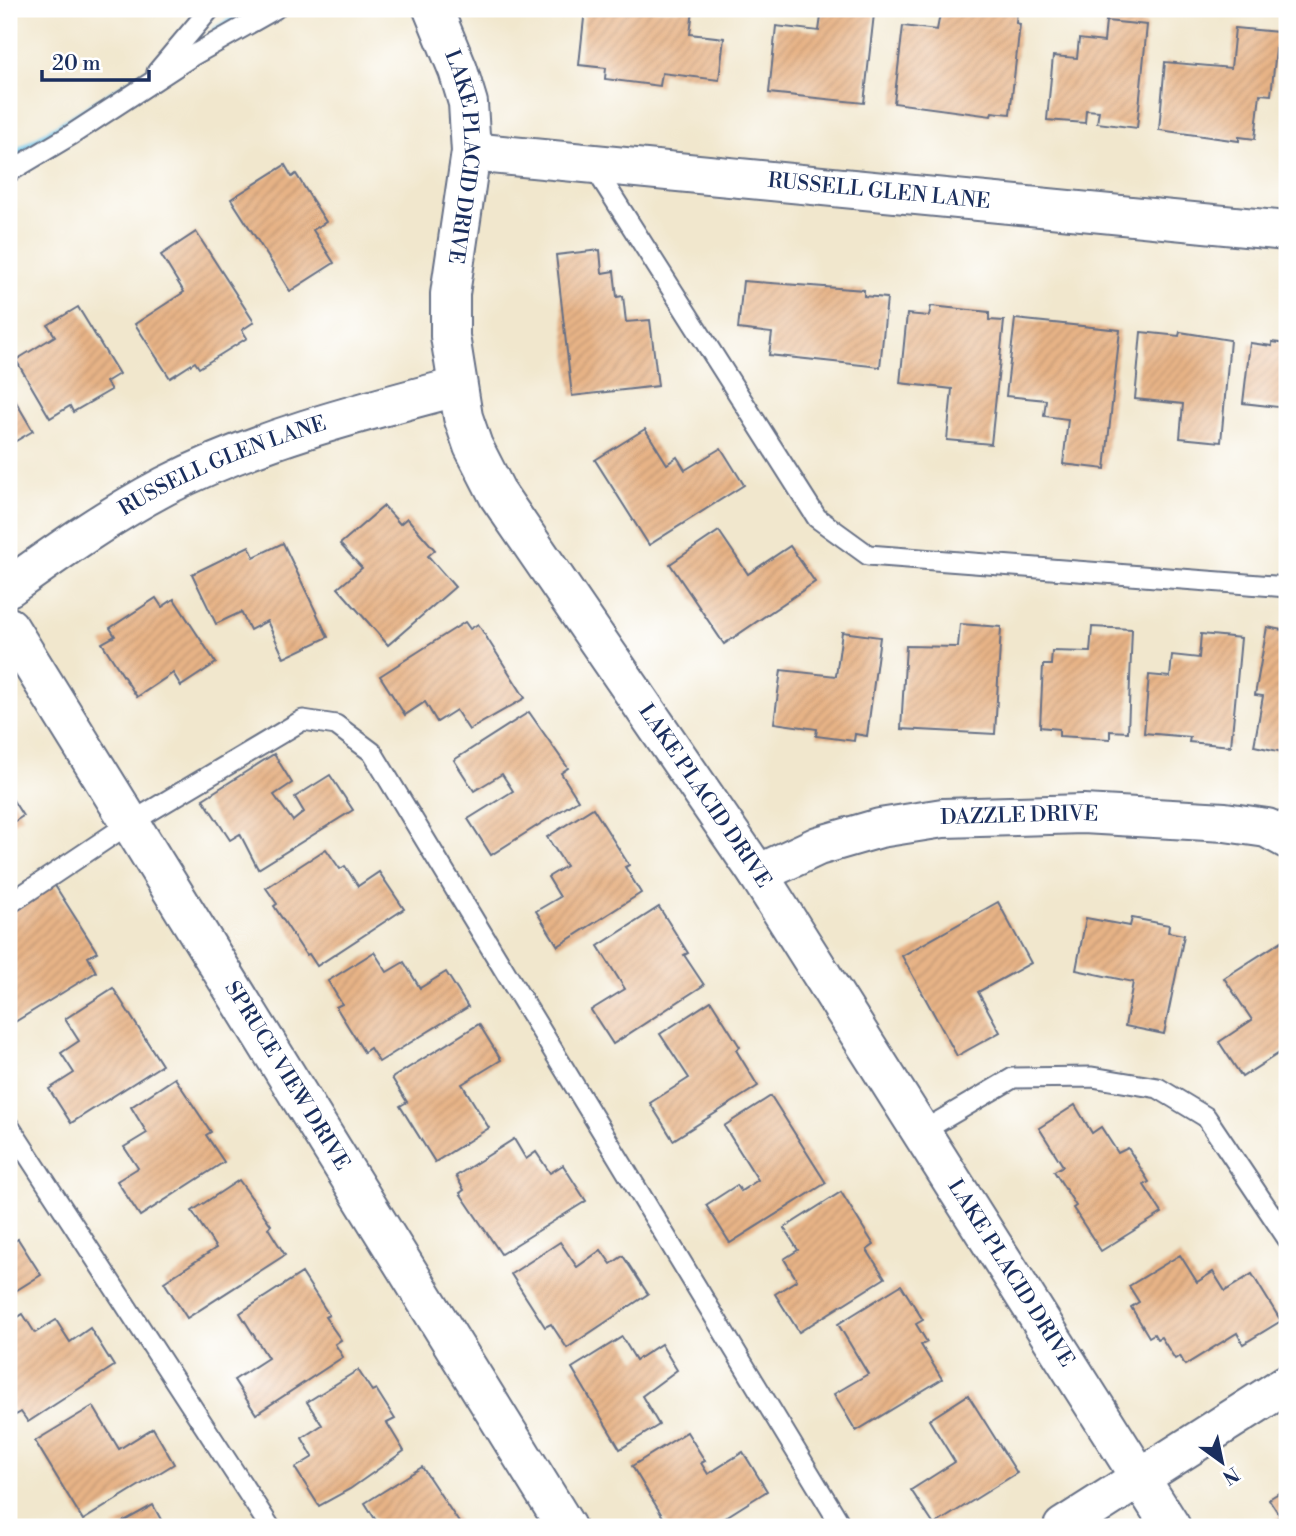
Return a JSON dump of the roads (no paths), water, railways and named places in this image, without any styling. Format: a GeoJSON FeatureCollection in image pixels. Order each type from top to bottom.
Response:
{"type":"FeatureCollection","features":[{"type":"Feature","properties":{"kind":"street","name":"LAKE PLACID DRIVE"},"geometry":{"type":"LineString","coordinates":[[433,9],[458,70],[468,103],[471,152],[450,294],[450,336],[463,417],[473,446],[498,495],[758,873],[1171,1527]]}},
{"type":"Feature","properties":{"kind":"street","name":"RUSSELL GLEN LANE"},"geometry":{"type":"LineString","coordinates":[[471,152],[1287,231]]}},
{"type":"Feature","properties":{"kind":"street","name":"RUSSELL GLEN LANE"},"geometry":{"type":"LineString","coordinates":[[9,587],[71,542],[166,486],[227,458],[360,412],[457,387]]}},
{"type":"Feature","properties":{"kind":"street","name":"SPRUCE VIEW DRIVE"},"geometry":{"type":"LineString","coordinates":[[9,627],[566,1527]]}},
{"type":"Feature","properties":{"kind":"street","name":"DAZZLE DRIVE"},"geometry":{"type":"LineString","coordinates":[[758,873],[818,846],[880,828],[943,818],[1083,814],[1225,822],[1267,828],[1287,839]]}},
{"type":"Feature","properties":{"kind":"street"},"geometry":{"type":"LineString","coordinates":[[1063,1527],[1287,1384]]}},
{"type":"Feature","properties":{"kind":"lane"},"geometry":{"type":"LineString","coordinates":[[145,86],[211,9]]}},
{"type":"Feature","properties":{"kind":"lane"},"geometry":{"type":"LineString","coordinates":[[9,172],[192,56],[275,9]]}},
{"type":"Feature","properties":{"kind":"lane"},"geometry":{"type":"LineString","coordinates":[[592,164],[817,518],[867,555],[1287,587]]}},
{"type":"Feature","properties":{"kind":"lane"},"geometry":{"type":"LineString","coordinates":[[9,904],[130,823],[303,720],[335,725],[372,752],[842,1527]]}},
{"type":"Feature","properties":{"kind":"lane"},"geometry":{"type":"LineString","coordinates":[[921,1132],[1013,1077],[1092,1077],[1158,1088],[1206,1117],[1287,1238]]}},
{"type":"Feature","properties":{"kind":"lane"},"geometry":{"type":"LineString","coordinates":[[9,1126],[270,1527]]}},
{"type":"Feature","properties":{"kind":"waterway"},"geometry":{"type":"LineString","coordinates":[[217,31],[254,9]]}},
{"type":"Feature","properties":{"kind":"waterway"},"geometry":{"type":"LineString","coordinates":[[9,159],[147,74]]}}]}
